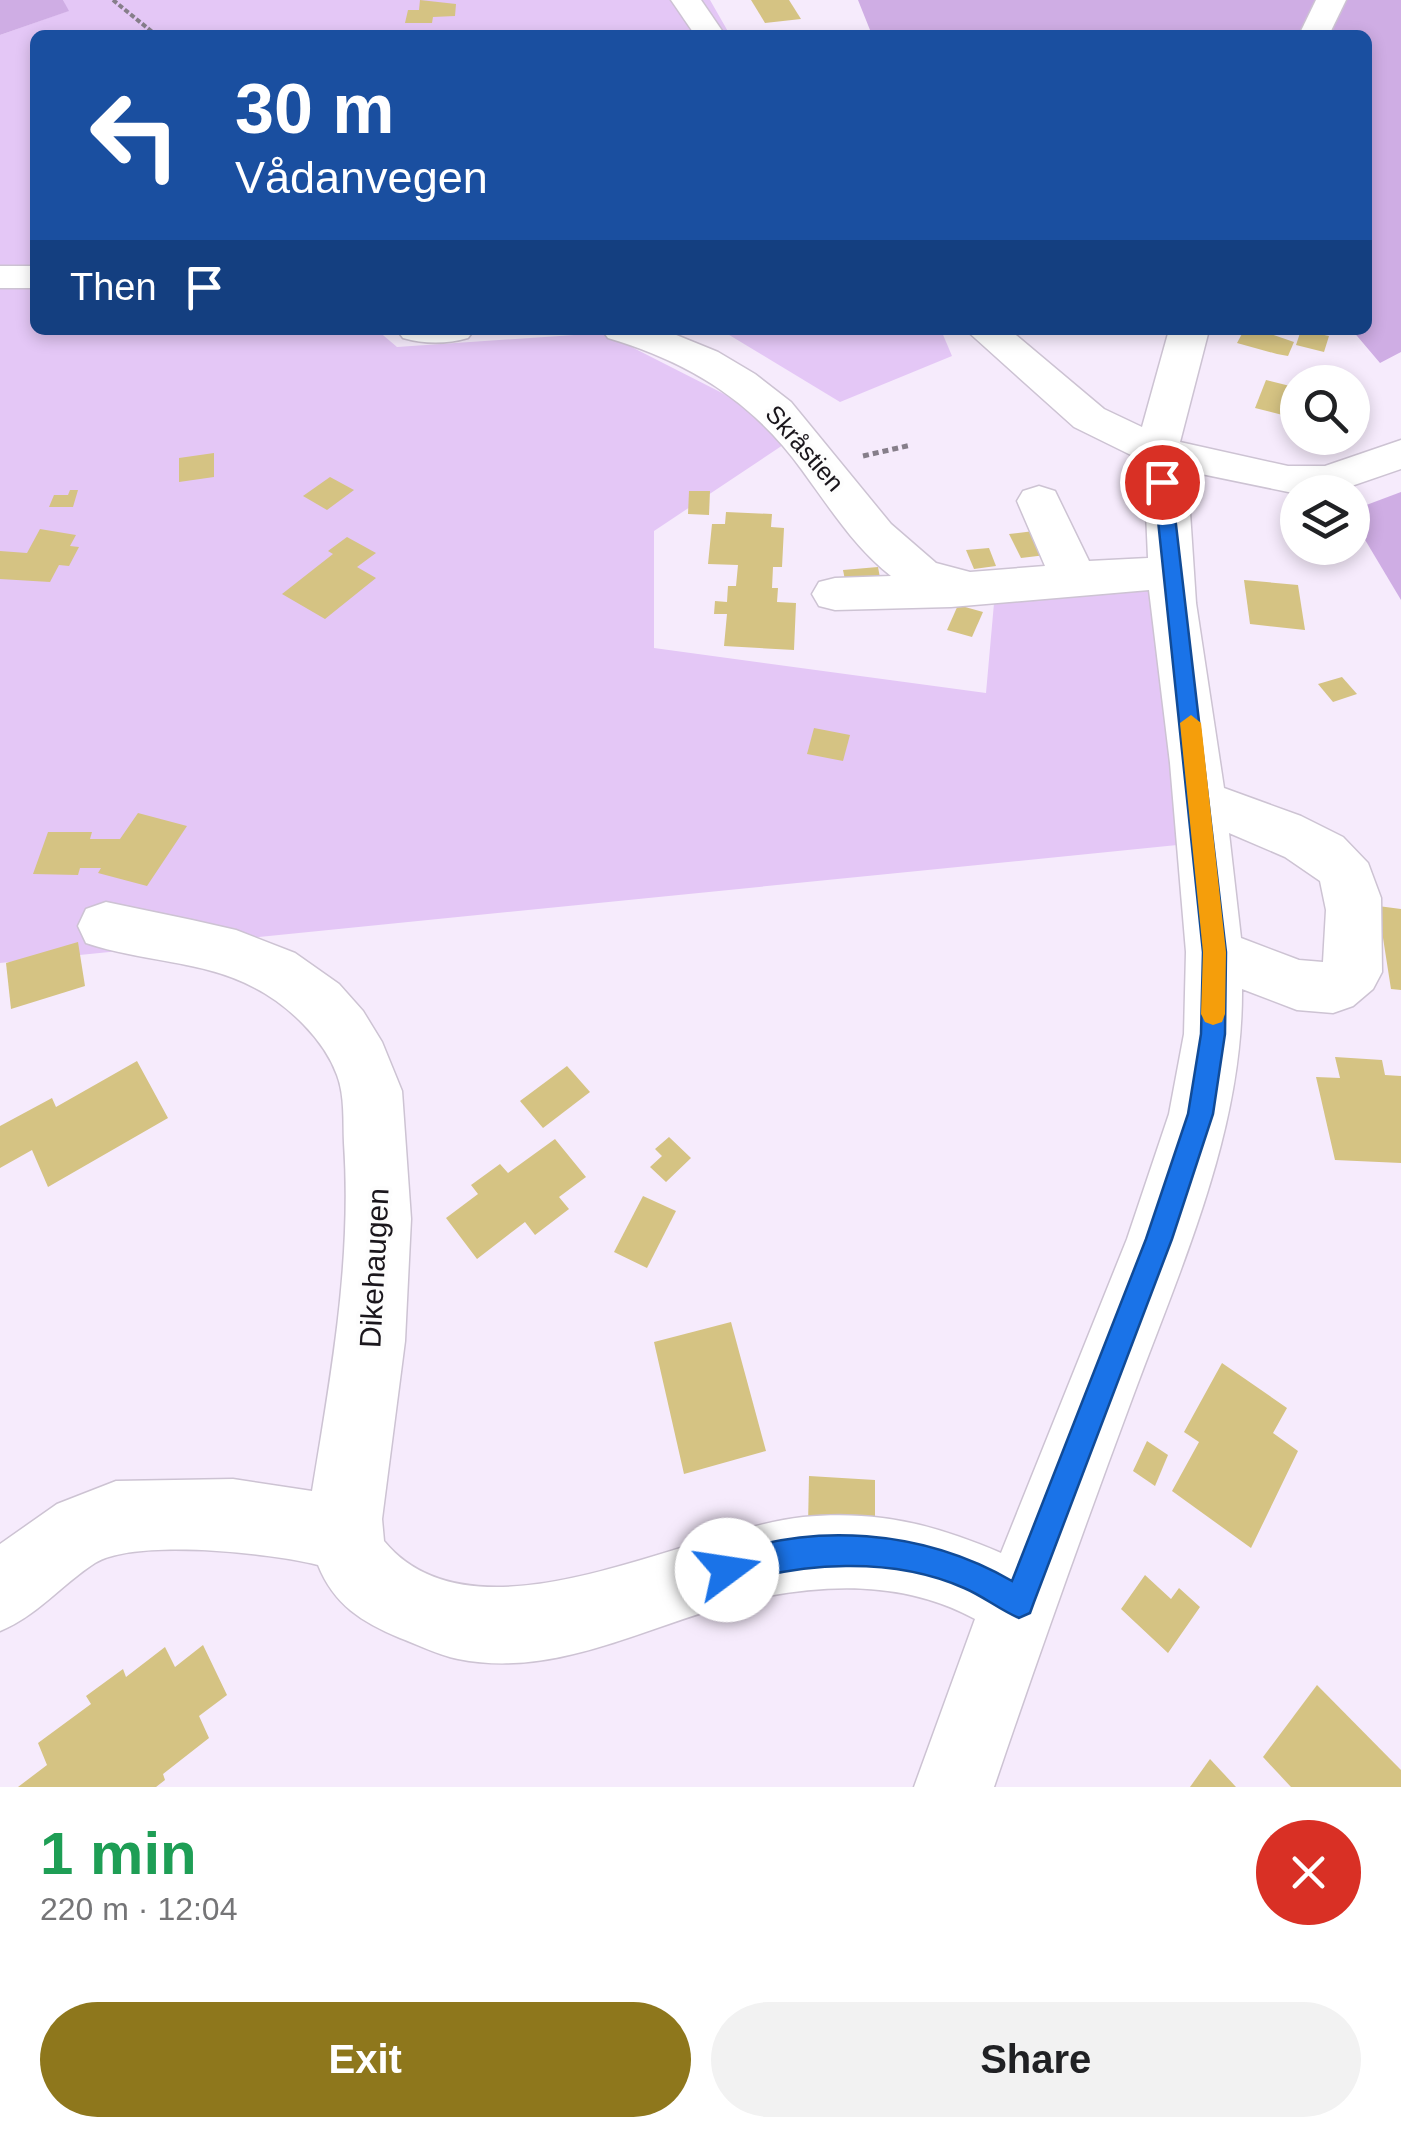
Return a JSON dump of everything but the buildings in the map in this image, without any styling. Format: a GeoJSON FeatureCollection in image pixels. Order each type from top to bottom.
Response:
{"type":"FeatureCollection","features":[{"type":"Feature","properties":{"kind":"street"},"geometry":{"type":"LineString","coordinates":[[686,0],[707,30]]}},
{"type":"Feature","properties":{"kind":"street"},"geometry":{"type":"LineString","coordinates":[[1316,30],[1331,0]]}},
{"type":"Feature","properties":{"kind":"street"},"geometry":{"type":"LineString","coordinates":[[0,277],[30,277]]}},
{"type":"Feature","properties":{"kind":"street","name":"Skråstien"},"geometry":{"type":"LineString","coordinates":[[638,335],[694,352],[738,379],[778,413],[900,562],[940,584],[968,590]]}},
{"type":"Feature","properties":{"kind":"street"},"geometry":{"type":"LineString","coordinates":[[992,335],[1090,418],[1157,452],[1288,480],[1328,480],[1401,454]]}},
{"type":"Feature","properties":{"kind":"street"},"geometry":{"type":"LineString","coordinates":[[954,1787],[1019,1602],[1159,1239],[1200,1114],[1213,1034],[1214,952],[1200,800],[1157,452],[1188,335]]}},
{"type":"Feature","properties":{"kind":"street"},"geometry":{"type":"LineString","coordinates":[[1039,500],[1074,579]]}},
{"type":"Feature","properties":{"kind":"street","name":"Skråstien"},"geometry":{"type":"LineString","coordinates":[[834,594],[968,590],[1172,573]]}},
{"type":"Feature","properties":{"kind":"street"},"geometry":{"type":"LineString","coordinates":[[1200,800],[1319,849],[1341,866],[1351,882],[1353,972],[1333,988],[1297,985],[1214,952]]}},
{"type":"Feature","properties":{"kind":"street","name":"Dikehaugen"},"geometry":{"type":"LineString","coordinates":[[106,926],[272,968],[297,984],[339,1023],[368,1078],[381,1191],[381,1241],[368,1370],[349,1484],[346,1538]]}},
{"type":"Feature","properties":{"kind":"street"},"geometry":{"type":"LineString","coordinates":[[0,1594],[42,1555],[78,1533],[116,1517],[227,1513],[306,1522],[346,1538],[358,1570],[386,1592],[436,1617],[502,1626],[561,1622],[756,1561],[851,1550],[910,1556],[971,1574],[1019,1602]]}},
{"type":"Feature","properties":{"kind":"path"},"geometry":{"type":"LineString","coordinates":[[112,0],[150,30]]}},
{"type":"Feature","properties":{"kind":"shaded area"},"geometry":{"type":"Polygon","coordinates":[[[0,0],[63,0],[69,11],[0,35],[0,0]]]}},
{"type":"Feature","properties":{"kind":"shaded area"},"geometry":{"type":"Polygon","coordinates":[[[63,0],[710,0],[727,30],[30,30],[30,335],[383,335],[397,347],[608,335],[801,433],[654,531],[654,648],[986,693],[995,592],[1151,590],[1197,843],[0,963],[0,35],[68,11],[63,0]]]}},
{"type":"Feature","properties":{"kind":"shaded area"},"geometry":{"type":"Polygon","coordinates":[[[858,0],[1401,0],[1401,352],[1380,363],[1356,335],[1372,335],[1372,30],[870,30],[858,0]]]}},
{"type":"Feature","properties":{"kind":"shaded area"},"geometry":{"type":"Polygon","coordinates":[[[729,335],[943,335],[952,356],[840,402],[729,335]]]}},
{"type":"Feature","properties":{"kind":"shaded area"},"geometry":{"type":"Polygon","coordinates":[[[1401,492],[1401,600],[1370,548],[1370,504],[1401,492]]]}},
{"type":"Feature","properties":{"kind":"slow traffic"},"geometry":{"type":"LineString","coordinates":[[1191,723],[1214,952],[1213,1014]]}},
{"type":"Feature","properties":{"kind":"route"},"geometry":{"type":"LineString","coordinates":[[727,1570],[756,1561],[851,1550],[910,1556],[971,1574],[1019,1602],[1159,1239],[1200,1114],[1213,1034],[1214,952],[1196,762],[1162,482]]}}]}
